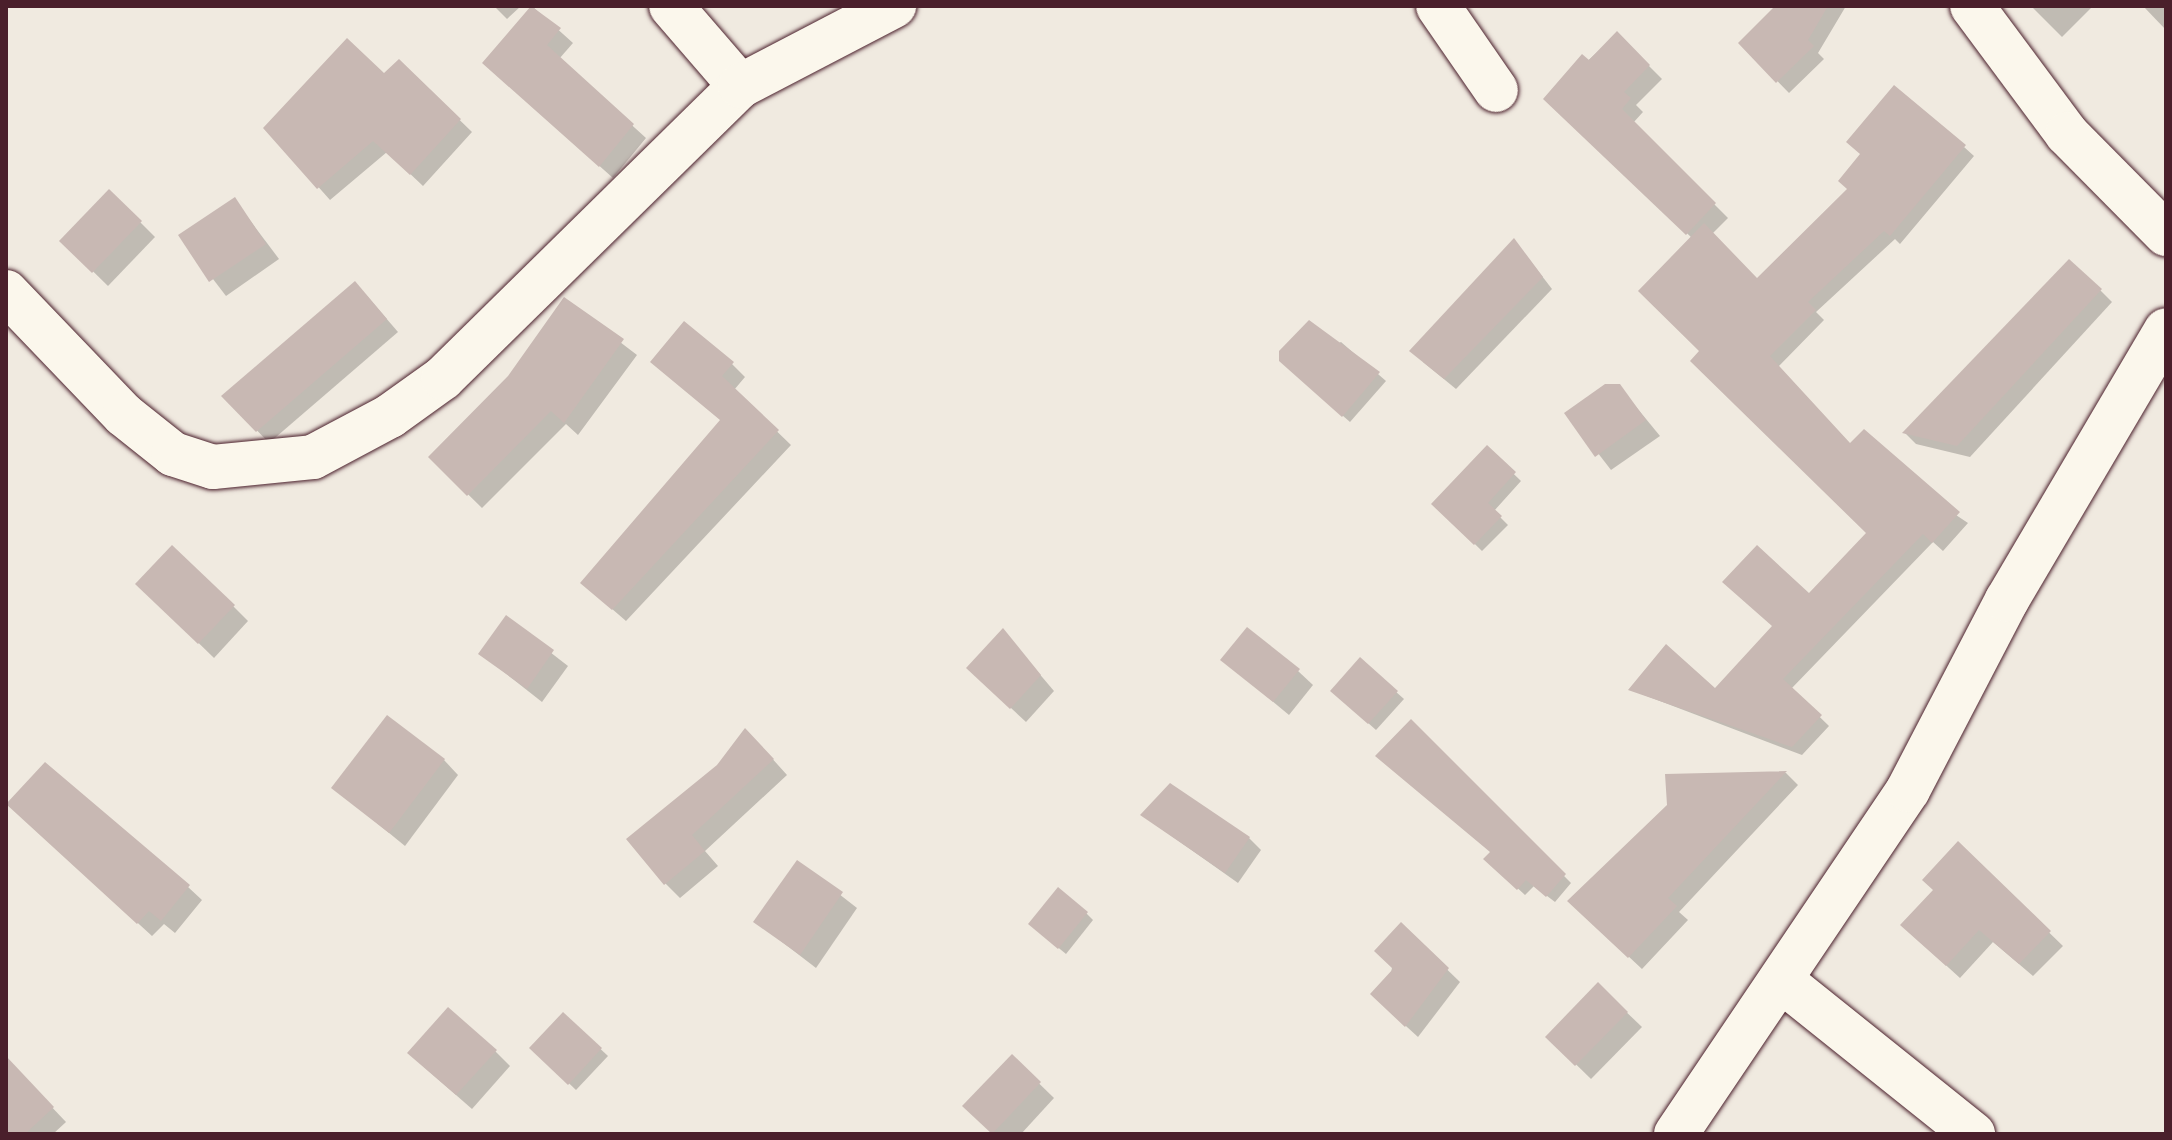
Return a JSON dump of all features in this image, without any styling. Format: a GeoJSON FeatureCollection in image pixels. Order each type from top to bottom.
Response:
{"type":"FeatureCollection","features":[{"type":"Feature","properties":{"kind":"street"},"geometry":{"type":"LineString","coordinates":[[671,6],[740,86]]}},
{"type":"Feature","properties":{"kind":"street"},"geometry":{"type":"LineString","coordinates":[[6,292],[124,415],[173,454],[213,467],[313,457],[443,378],[740,86],[894,6]]}},
{"type":"Feature","properties":{"kind":"street"},"geometry":{"type":"LineString","coordinates":[[1438,6],[1496,90]]}},
{"type":"Feature","properties":{"kind":"street"},"geometry":{"type":"LineString","coordinates":[[1972,6],[2067,134],[2166,234]]}},
{"type":"Feature","properties":{"kind":"street"},"geometry":{"type":"LineString","coordinates":[[1676,1134],[1908,790],[2007,600],[2166,330]]}},
{"type":"Feature","properties":{"kind":"street"},"geometry":{"type":"LineString","coordinates":[[1782,981],[1973,1134]]}},
{"type":"Feature","properties":{"kind":"building"},"geometry":{"type":"Polygon","coordinates":[[[531,6],[561,28],[547,45],[634,124],[599,167],[482,63],[531,6]]]}},
{"type":"Feature","properties":{"kind":"building"},"geometry":{"type":"Polygon","coordinates":[[[1775,6],[1828,6],[1808,40],[1814,46],[1776,83],[1738,43],[1775,6]]]}},
{"type":"Feature","properties":{"kind":"building"},"geometry":{"type":"Polygon","coordinates":[[[1617,31],[1650,65],[1624,92],[1631,98],[1622,109],[1716,203],[1686,235],[1543,99],[1582,54],[1589,60],[1617,31]]]}},
{"type":"Feature","properties":{"kind":"building"},"geometry":{"type":"Polygon","coordinates":[[[347,38],[384,73],[399,59],[461,119],[410,175],[373,141],[317,189],[263,128],[347,38]]]}},
{"type":"Feature","properties":{"kind":"building"},"geometry":{"type":"Polygon","coordinates":[[[1894,85],[1966,145],[1890,236],[1884,231],[1808,302],[1816,310],[1770,356],[1850,443],[1864,429],[1960,512],[1932,543],[1923,534],[1783,679],[1822,715],[1792,747],[1628,690],[1666,644],[1715,688],[1772,626],[1722,582],[1757,545],[1809,593],[1866,533],[1690,361],[1699,351],[1638,291],[1704,223],[1757,278],[1847,189],[1838,181],[1860,154],[1846,142],[1894,85]]]}},
{"type":"Feature","properties":{"kind":"building"},"geometry":{"type":"Polygon","coordinates":[[[109,189],[142,221],[92,273],[59,241],[109,189]]]}},
{"type":"Feature","properties":{"kind":"building"},"geometry":{"type":"Polygon","coordinates":[[[235,197],[266,244],[209,282],[178,235],[235,197]]]}},
{"type":"Feature","properties":{"kind":"building"},"geometry":{"type":"Polygon","coordinates":[[[1514,238],[1543,277],[1444,379],[1409,351],[1514,238]]]}},
{"type":"Feature","properties":{"kind":"building"},"geometry":{"type":"Polygon","coordinates":[[[2069,259],[2102,289],[1957,446],[1902,433],[2069,259]]]}},
{"type":"Feature","properties":{"kind":"building"},"geometry":{"type":"Polygon","coordinates":[[[355,281],[387,319],[256,432],[221,396],[355,281]]]}},
{"type":"Feature","properties":{"kind":"building"},"geometry":{"type":"Polygon","coordinates":[[[564,297],[624,339],[564,423],[551,411],[467,496],[428,457],[508,376],[564,297]]]}},
{"type":"Feature","properties":{"kind":"building"},"geometry":{"type":"Polygon","coordinates":[[[1309,320],[1380,372],[1342,417],[1279,361],[1279,351],[1309,320]]]}},
{"type":"Feature","properties":{"kind":"building"},"geometry":{"type":"Polygon","coordinates":[[[684,321],[734,362],[722,376],[779,430],[612,610],[580,583],[720,420],[650,362],[684,321]]]}},
{"type":"Feature","properties":{"kind":"building"},"geometry":{"type":"Polygon","coordinates":[[[1605,384],[1620,384],[1646,420],[1595,457],[1564,413],[1605,384]]]}},
{"type":"Feature","properties":{"kind":"building"},"geometry":{"type":"Polygon","coordinates":[[[1487,445],[1516,472],[1488,503],[1502,516],[1474,545],[1431,504],[1487,445]]]}},
{"type":"Feature","properties":{"kind":"building"},"geometry":{"type":"Polygon","coordinates":[[[172,545],[235,605],[198,644],[135,584],[172,545]]]}},
{"type":"Feature","properties":{"kind":"building"},"geometry":{"type":"Polygon","coordinates":[[[506,615],[554,650],[527,689],[478,654],[506,615]]]}},
{"type":"Feature","properties":{"kind":"building"},"geometry":{"type":"Polygon","coordinates":[[[1247,627],[1300,669],[1273,702],[1220,660],[1247,627]]]}},
{"type":"Feature","properties":{"kind":"building"},"geometry":{"type":"Polygon","coordinates":[[[1003,628],[1041,675],[1010,709],[966,668],[1003,628]]]}},
{"type":"Feature","properties":{"kind":"building"},"geometry":{"type":"Polygon","coordinates":[[[1360,657],[1398,691],[1368,724],[1330,691],[1360,657]]]}},
{"type":"Feature","properties":{"kind":"building"},"geometry":{"type":"Polygon","coordinates":[[[387,715],[445,759],[389,833],[331,788],[387,715]]]}},
{"type":"Feature","properties":{"kind":"building"},"geometry":{"type":"Polygon","coordinates":[[[1411,719],[1566,874],[1546,897],[1526,880],[1517,890],[1483,859],[1490,852],[1375,756],[1411,719]]]}},
{"type":"Feature","properties":{"kind":"building"},"geometry":{"type":"Polygon","coordinates":[[[745,728],[774,759],[692,835],[705,851],[664,885],[626,839],[717,765],[745,728]]]}},
{"type":"Feature","properties":{"kind":"building"},"geometry":{"type":"Polygon","coordinates":[[[45,762],[190,885],[161,921],[149,911],[137,924],[6,804],[45,762]]]}},
{"type":"Feature","properties":{"kind":"building"},"geometry":{"type":"Polygon","coordinates":[[[1787,771],[1668,898],[1677,906],[1628,958],[1567,901],[1667,805],[1665,774],[1787,771]]]}},
{"type":"Feature","properties":{"kind":"building"},"geometry":{"type":"Polygon","coordinates":[[[1170,783],[1250,837],[1225,873],[1140,815],[1170,783]]]}},
{"type":"Feature","properties":{"kind":"building"},"geometry":{"type":"Polygon","coordinates":[[[1958,841],[2051,931],[2019,964],[1979,930],[1946,966],[1900,925],[1933,890],[1922,880],[1958,841]]]}},
{"type":"Feature","properties":{"kind":"building"},"geometry":{"type":"Polygon","coordinates":[[[797,860],[843,892],[800,955],[753,922],[797,860]]]}},
{"type":"Feature","properties":{"kind":"building"},"geometry":{"type":"Polygon","coordinates":[[[1058,887],[1088,912],[1058,949],[1028,924],[1058,887]]]}},
{"type":"Feature","properties":{"kind":"building"},"geometry":{"type":"Polygon","coordinates":[[[1401,922],[1449,968],[1405,1027],[1370,994],[1393,969],[1374,951],[1401,922]]]}},
{"type":"Feature","properties":{"kind":"building"},"geometry":{"type":"Polygon","coordinates":[[[1598,982],[1628,1012],[1575,1066],[1545,1037],[1598,982]]]}},
{"type":"Feature","properties":{"kind":"building"},"geometry":{"type":"Polygon","coordinates":[[[448,1007],[497,1050],[456,1095],[407,1053],[448,1007]]]}},
{"type":"Feature","properties":{"kind":"building"},"geometry":{"type":"Polygon","coordinates":[[[563,1012],[602,1048],[568,1085],[529,1048],[563,1012]]]}},
{"type":"Feature","properties":{"kind":"building"},"geometry":{"type":"Polygon","coordinates":[[[1012,1054],[1041,1082],[992,1134],[962,1106],[1012,1054]]]}},
{"type":"Feature","properties":{"kind":"building"},"geometry":{"type":"Polygon","coordinates":[[[6,1056],[54,1107],[25,1134],[6,1134],[6,1056]]]}}]}
